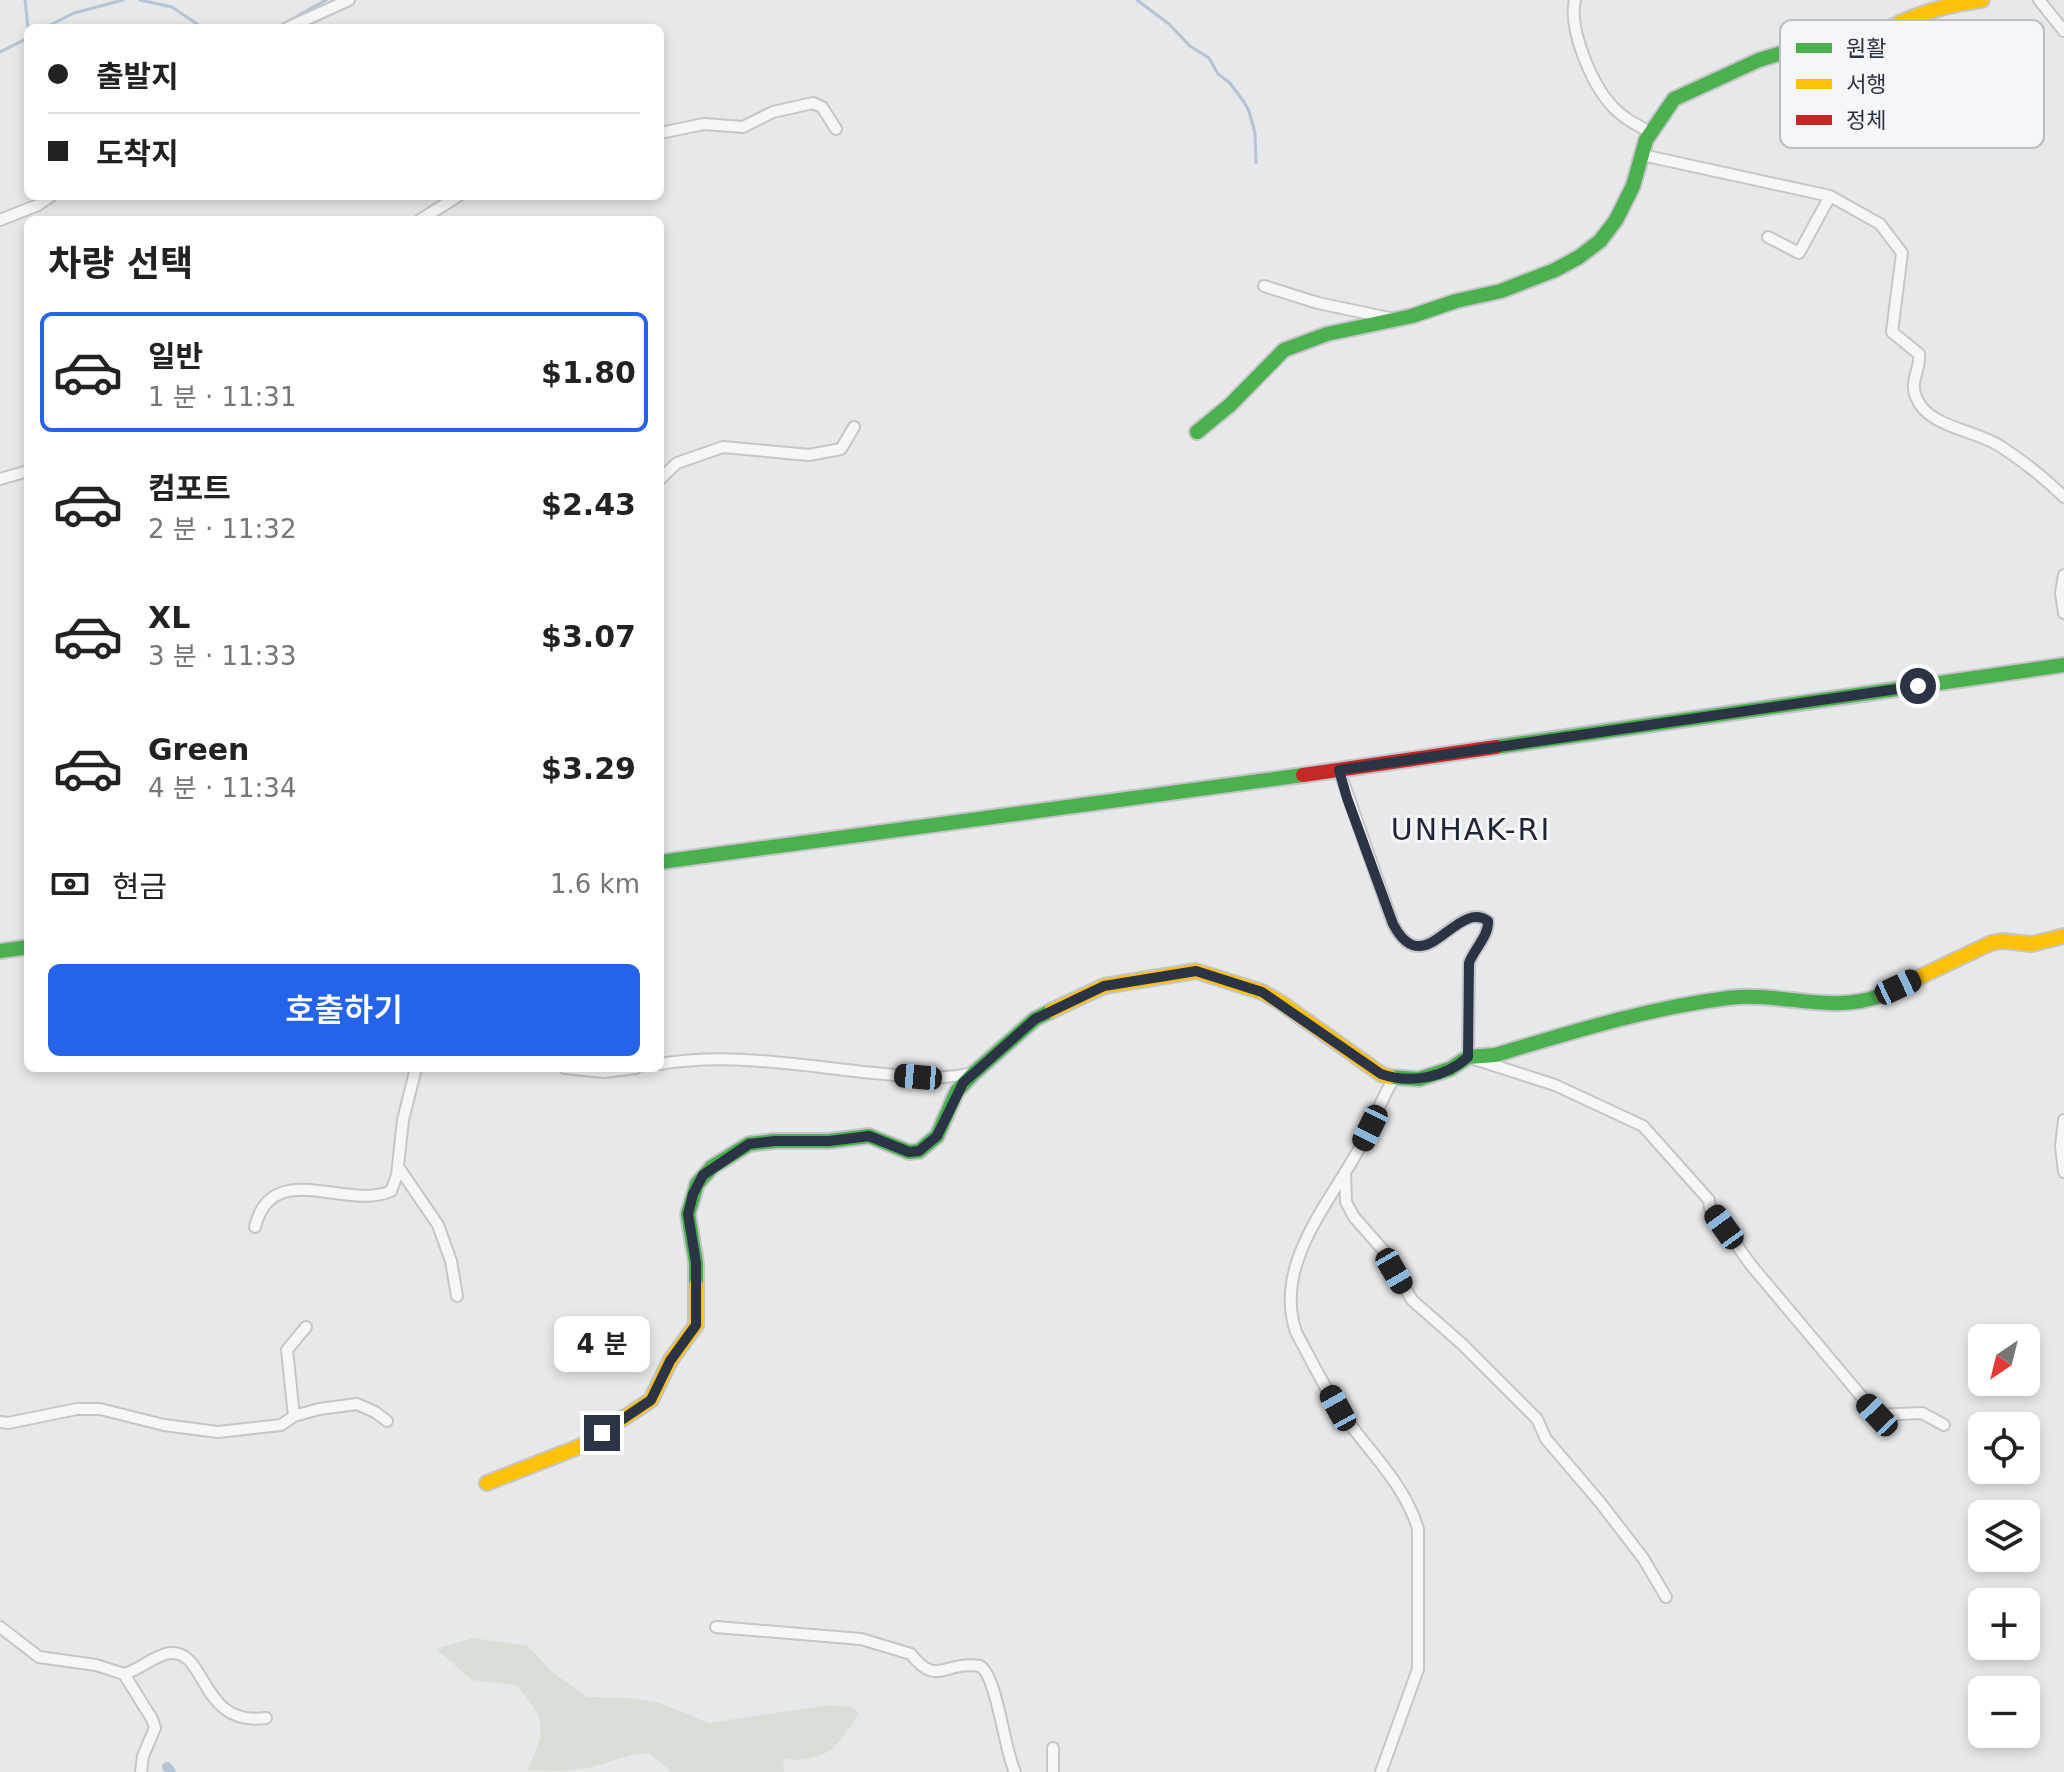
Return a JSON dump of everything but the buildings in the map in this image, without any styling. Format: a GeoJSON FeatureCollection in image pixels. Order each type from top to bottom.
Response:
{"type":"FeatureCollection","features":[{"type":"Feature","properties":{"kind":"street"},"geometry":{"type":"LineString","coordinates":[[296,24],[349,0]]}},
{"type":"Feature","properties":{"kind":"street"},"geometry":{"type":"LineString","coordinates":[[1575,0],[1572,13],[1574,26],[1602,94],[1623,116],[1650,132]]}},
{"type":"Feature","properties":{"kind":"street"},"geometry":{"type":"LineString","coordinates":[[1907,20],[1946,6],[1982,0]]}},
{"type":"Feature","properties":{"kind":"street"},"geometry":{"type":"LineString","coordinates":[[2039,1],[2064,31]]}},
{"type":"Feature","properties":{"kind":"street"},"geometry":{"type":"LineString","coordinates":[[1197,432],[1230,405],[1284,350],[1327,334],[1501,291],[1579,257],[1600,241],[1616,220],[1633,186],[1650,132],[1674,99],[1755,62],[1780,54]]}},
{"type":"Feature","properties":{"kind":"street"},"geometry":{"type":"LineString","coordinates":[[664,132],[704,124],[743,127],[773,112],[813,103],[822,107],[836,129]]}},
{"type":"Feature","properties":{"kind":"street"},"geometry":{"type":"LineString","coordinates":[[1642,155],[1830,196],[1880,224],[1902,253],[1892,332],[1919,354],[1920,363],[1913,388],[1917,400],[1936,419],[1998,445],[2040,475],[2064,497]]}},
{"type":"Feature","properties":{"kind":"street"},"geometry":{"type":"LineString","coordinates":[[1768,237],[1799,253],[1830,196]]}},
{"type":"Feature","properties":{"kind":"street"},"geometry":{"type":"LineString","coordinates":[[0,220],[45,200]]}},
{"type":"Feature","properties":{"kind":"street"},"geometry":{"type":"LineString","coordinates":[[426,216],[452,200]]}},
{"type":"Feature","properties":{"kind":"street"},"geometry":{"type":"LineString","coordinates":[[1264,286],[1318,303],[1396,319]]}},
{"type":"Feature","properties":{"kind":"street"},"geometry":{"type":"LineString","coordinates":[[664,475],[677,463],[723,447],[809,455],[841,449],[854,427]]}},
{"type":"Feature","properties":{"kind":"street"},"geometry":{"type":"LineString","coordinates":[[0,479],[24,472]]}},
{"type":"Feature","properties":{"kind":"street"},"geometry":{"type":"LineString","coordinates":[[2064,575],[2061,593],[2064,613]]}},
{"type":"Feature","properties":{"kind":"street"},"geometry":{"type":"LineString","coordinates":[[664,861],[1339,770],[2064,665]]}},
{"type":"Feature","properties":{"kind":"street"},"geometry":{"type":"LineString","coordinates":[[1339,770],[1393,924],[1402,937],[1409,943],[1427,945],[1437,941],[1468,916],[1475,915],[1488,921],[1486,934],[1469,963],[1468,1057]]}},
{"type":"Feature","properties":{"kind":"street"},"geometry":{"type":"LineString","coordinates":[[487,1483],[581,1446],[651,1400],[670,1361],[696,1325],[696,1263],[688,1214],[693,1194],[703,1175],[749,1144],[761,1142],[829,1141],[869,1136],[909,1152],[919,1151],[937,1136],[957,1091],[974,1073],[1035,1019],[1104,986],[1196,971],[1262,992],[1381,1074],[1419,1079],[1435,1075],[1468,1057],[1495,1055],[1661,1008],[1733,997],[1831,1004],[1863,1001],[1991,943],[2032,944],[2064,936]]}},
{"type":"Feature","properties":{"kind":"street"},"geometry":{"type":"LineString","coordinates":[[0,951],[24,948]]}},
{"type":"Feature","properties":{"kind":"street"},"geometry":{"type":"LineString","coordinates":[[1468,1057],[1555,1085],[1643,1126],[1709,1200],[1710,1208],[1751,1265],[1877,1415],[1922,1413],[1944,1425]]}},
{"type":"Feature","properties":{"kind":"street"},"geometry":{"type":"LineString","coordinates":[[664,1064],[715,1058],[918,1077],[955,1077],[974,1073]]}},
{"type":"Feature","properties":{"kind":"street"},"geometry":{"type":"LineString","coordinates":[[255,1227],[263,1205],[279,1194],[313,1189],[370,1197],[391,1191],[415,1072]]}},
{"type":"Feature","properties":{"kind":"street"},"geometry":{"type":"LineString","coordinates":[[1381,1772],[1418,1669],[1418,1529],[1387,1469],[1338,1408],[1292,1320],[1293,1276],[1298,1259],[1316,1219],[1362,1143],[1394,1078]]}},
{"type":"Feature","properties":{"kind":"street"},"geometry":{"type":"LineString","coordinates":[[2064,1120],[2061,1146],[2064,1172]]}},
{"type":"Feature","properties":{"kind":"street"},"geometry":{"type":"LineString","coordinates":[[398,1166],[438,1225],[451,1261],[457,1296]]}},
{"type":"Feature","properties":{"kind":"street"},"geometry":{"type":"LineString","coordinates":[[1345,1170],[1346,1202],[1354,1217],[1384,1251],[1412,1300],[1453,1335],[1537,1419],[1546,1439],[1643,1558],[1666,1597]]}},
{"type":"Feature","properties":{"kind":"street"},"geometry":{"type":"LineString","coordinates":[[294,1416],[287,1350],[306,1327]]}},
{"type":"Feature","properties":{"kind":"street"},"geometry":{"type":"LineString","coordinates":[[0,1422],[77,1409],[100,1409],[164,1425],[218,1432],[281,1425],[294,1416],[343,1404],[357,1404],[387,1421]]}},
{"type":"Feature","properties":{"kind":"street"},"geometry":{"type":"LineString","coordinates":[[0,1627],[39,1657],[96,1665],[124,1674],[155,1728],[143,1756],[141,1772]]}},
{"type":"Feature","properties":{"kind":"street"},"geometry":{"type":"LineString","coordinates":[[716,1627],[861,1639],[911,1654],[919,1667],[933,1672],[966,1664],[980,1666],[992,1677],[1009,1759],[1015,1772]]}},
{"type":"Feature","properties":{"kind":"street"},"geometry":{"type":"LineString","coordinates":[[124,1674],[165,1654],[183,1655],[192,1661],[209,1694],[226,1710],[245,1718],[266,1718]]}},
{"type":"Feature","properties":{"kind":"street"},"geometry":{"type":"LineString","coordinates":[[1053,1748],[1053,1772]]}},
{"type":"Feature","properties":{"kind":"shaded area"},"geometry":{"type":"Polygon","coordinates":[[[473,1638],[528,1646],[551,1671],[587,1697],[630,1698],[660,1703],[709,1723],[830,1705],[851,1707],[859,1713],[844,1736],[829,1751],[810,1758],[783,1759],[784,1772],[672,1772],[649,1753],[584,1769],[527,1770],[538,1744],[541,1725],[526,1697],[516,1685],[472,1680],[436,1649],[473,1638]]]}},
{"type":"Feature","properties":{"kind":"waterway"},"geometry":{"type":"LineString","coordinates":[[25,0],[28,24]]}},
{"type":"Feature","properties":{"kind":"waterway"},"geometry":{"type":"LineString","coordinates":[[52,24],[74,13],[123,0]]}},
{"type":"Feature","properties":{"kind":"waterway"},"geometry":{"type":"LineString","coordinates":[[140,0],[172,7],[197,24]]}},
{"type":"Feature","properties":{"kind":"waterway"},"geometry":{"type":"LineString","coordinates":[[283,24],[326,0]]}},
{"type":"Feature","properties":{"kind":"waterway"},"geometry":{"type":"LineString","coordinates":[[1137,0],[1169,24],[1190,46],[1209,58],[1218,74],[1230,83],[1244,102],[1255,133],[1256,163]]}},
{"type":"Feature","properties":{"kind":"waterway"},"geometry":{"type":"LineString","coordinates":[[0,52],[24,40]]}},
{"type":"Feature","properties":{"kind":"waterway"},"geometry":{"type":"LineString","coordinates":[[167,1767],[171,1772]]}},
{"type":"Feature","properties":{"kind":"traffic: fast"},"geometry":{"type":"LineString","coordinates":[[1197,432],[1230,405],[1284,350],[1327,334],[1412,316],[1456,301],[1501,291],[1579,257],[1600,241],[1616,220],[1633,186],[1646,140],[1674,99],[1780,53]]}},
{"type":"Feature","properties":{"kind":"traffic: fast"},"geometry":{"type":"LineString","coordinates":[[1496,747],[2064,665]]}},
{"type":"Feature","properties":{"kind":"traffic: fast"},"geometry":{"type":"LineString","coordinates":[[664,861],[1303,775]]}},
{"type":"Feature","properties":{"kind":"traffic: fast"},"geometry":{"type":"LineString","coordinates":[[0,951],[24,948]]}},
{"type":"Feature","properties":{"kind":"traffic: fast"},"geometry":{"type":"LineString","coordinates":[[1390,1077],[1419,1079],[1450,1069],[1468,1057],[1495,1055],[1610,1022],[1698,1002],[1767,997],[1844,1003],[1882,995]]}},
{"type":"Feature","properties":{"kind":"traffic: fast"},"geometry":{"type":"LineString","coordinates":[[696,1285],[696,1263],[688,1214],[697,1184],[712,1167],[749,1144],[774,1141],[829,1141],[869,1136],[909,1152],[919,1151],[937,1136],[957,1091],[1035,1019],[1051,1011]]}},
{"type":"Feature","properties":{"kind":"traffic: slow"},"geometry":{"type":"LineString","coordinates":[[1907,20],[1948,6],[1982,0]]}},
{"type":"Feature","properties":{"kind":"traffic: slow"},"geometry":{"type":"LineString","coordinates":[[1882,995],[1991,943],[2032,944],[2064,936]]}},
{"type":"Feature","properties":{"kind":"traffic: slow"},"geometry":{"type":"LineString","coordinates":[[1051,1011],[1104,986],[1196,971],[1262,992],[1381,1074],[1390,1077]]}},
{"type":"Feature","properties":{"kind":"traffic: slow"},"geometry":{"type":"LineString","coordinates":[[487,1483],[581,1446],[651,1400],[670,1361],[696,1325],[696,1285]]}},
{"type":"Feature","properties":{"kind":"traffic: jam"},"geometry":{"type":"LineString","coordinates":[[1303,775],[1496,747]]}},
{"type":"Feature","properties":{"kind":"district","name":"UNHAK-RI"},"geometry":{"type":"Point","coordinates":[1471,829]}},
{"type":"Feature","properties":{"kind":"route"},"geometry":{"type":"LineString","coordinates":[[602,1433],[651,1400],[670,1361],[696,1325],[696,1263],[688,1214],[693,1194],[703,1175],[749,1144],[761,1142],[829,1141],[869,1136],[909,1152],[926,1148],[937,1136],[963,1083],[1035,1019],[1059,1005],[1104,986],[1196,971],[1262,992],[1280,1002],[1381,1074],[1406,1080],[1419,1079],[1450,1069],[1468,1057],[1469,963],[1486,934],[1488,921],[1482,916],[1468,916],[1437,941],[1427,945],[1409,943],[1397,932],[1339,770],[1918,686]]}}]}
